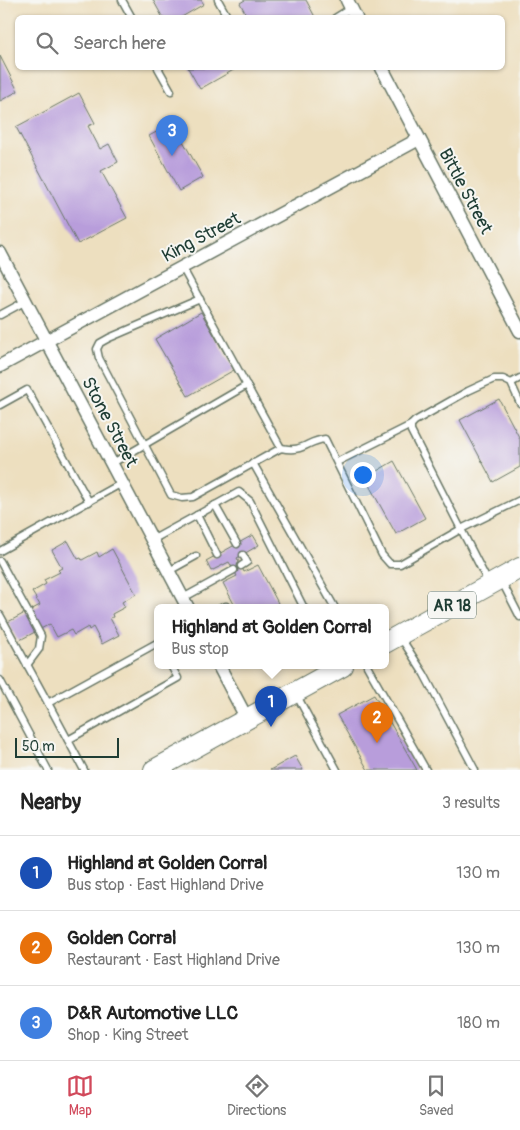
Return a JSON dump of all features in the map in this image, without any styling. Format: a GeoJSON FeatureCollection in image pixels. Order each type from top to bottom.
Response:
{"type":"FeatureCollection","features":[{"type":"Feature","properties":{"kind":"main road","name":"AR 18"},"geometry":{"type":"LineString","coordinates":[[392,639],[520,568]]}},
{"type":"Feature","properties":{"kind":"main road"},"geometry":{"type":"LineString","coordinates":[[154,770],[334,669]]}},
{"type":"Feature","properties":{"kind":"street","name":"Bittle Street"},"geometry":{"type":"LineString","coordinates":[[383,70],[520,331]]}},
{"type":"Feature","properties":{"kind":"street","name":"King Street"},"geometry":{"type":"LineString","coordinates":[[0,366],[419,139]]}},
{"type":"Feature","properties":{"kind":"street","name":"Stone Street"},"geometry":{"type":"LineString","coordinates":[[0,253],[185,603]]}},
{"type":"Feature","properties":{"kind":"street"},"geometry":{"type":"LineString","coordinates":[[221,669],[247,719]]}},
{"type":"Feature","properties":{"kind":"lane"},"geometry":{"type":"LineString","coordinates":[[122,0],[130,15]]}},
{"type":"Feature","properties":{"kind":"lane"},"geometry":{"type":"LineString","coordinates":[[218,0],[226,15]]}},
{"type":"Feature","properties":{"kind":"lane"},"geometry":{"type":"LineString","coordinates":[[340,15],[351,8]]}},
{"type":"Feature","properties":{"kind":"lane"},"geometry":{"type":"LineString","coordinates":[[159,70],[171,91]]}},
{"type":"Feature","properties":{"kind":"lane"},"geometry":{"type":"LineString","coordinates":[[182,267],[281,448]]}},
{"type":"Feature","properties":{"kind":"lane"},"geometry":{"type":"LineString","coordinates":[[200,299],[109,338],[100,343],[97,349],[99,358],[171,495],[182,498],[192,496],[281,448],[296,449],[308,446],[317,440],[326,439],[382,555],[390,564],[400,564],[461,529],[520,500]]}},
{"type":"Feature","properties":{"kind":"lane"},"geometry":{"type":"LineString","coordinates":[[0,315],[26,301]]}},
{"type":"Feature","properties":{"kind":"lane"},"geometry":{"type":"LineString","coordinates":[[510,382],[520,378]]}},
{"type":"Feature","properties":{"kind":"lane"},"geometry":{"type":"LineString","coordinates":[[337,462],[411,425],[414,421],[468,391],[494,379],[503,379],[510,382],[520,403]]}},
{"type":"Feature","properties":{"kind":"lane"},"geometry":{"type":"LineString","coordinates":[[111,464],[247,385]]}},
{"type":"Feature","properties":{"kind":"lane"},"geometry":{"type":"LineString","coordinates":[[0,405],[26,390],[89,502]]}},
{"type":"Feature","properties":{"kind":"lane"},"geometry":{"type":"LineString","coordinates":[[411,425],[411,431],[461,529],[520,617]]}},
{"type":"Feature","properties":{"kind":"lane"},"geometry":{"type":"LineString","coordinates":[[253,463],[333,604]]}},
{"type":"Feature","properties":{"kind":"lane"},"geometry":{"type":"LineString","coordinates":[[0,551],[122,483]]}},
{"type":"Feature","properties":{"kind":"lane"},"geometry":{"type":"LineString","coordinates":[[152,540],[239,492],[250,501],[302,604]]}},
{"type":"Feature","properties":{"kind":"lane"},"geometry":{"type":"LineString","coordinates":[[215,505],[237,544]]}},
{"type":"Feature","properties":{"kind":"lane"},"geometry":{"type":"LineString","coordinates":[[197,515],[217,555]]}},
{"type":"Feature","properties":{"kind":"lane"},"geometry":{"type":"LineString","coordinates":[[241,566],[247,562],[243,554]]}},
{"type":"Feature","properties":{"kind":"lane"},"geometry":{"type":"LineString","coordinates":[[169,571],[196,556]]}},
{"type":"Feature","properties":{"kind":"lane"},"geometry":{"type":"LineString","coordinates":[[0,561],[41,636],[39,649],[27,665]]}},
{"type":"Feature","properties":{"kind":"lane"},"geometry":{"type":"LineString","coordinates":[[185,603],[230,572],[223,566]]}},
{"type":"Feature","properties":{"kind":"lane"},"geometry":{"type":"LineString","coordinates":[[0,615],[84,770]]}},
{"type":"Feature","properties":{"kind":"lane"},"geometry":{"type":"LineString","coordinates":[[392,639],[424,674],[475,770]]}},
{"type":"Feature","properties":{"kind":"lane"},"geometry":{"type":"LineString","coordinates":[[48,703],[154,645]]}},
{"type":"Feature","properties":{"kind":"lane"},"geometry":{"type":"LineString","coordinates":[[68,740],[178,678],[173,669]]}},
{"type":"Feature","properties":{"kind":"lane"},"geometry":{"type":"LineString","coordinates":[[370,669],[426,770]]}},
{"type":"Feature","properties":{"kind":"lane"},"geometry":{"type":"LineString","coordinates":[[0,680],[48,770]]}},
{"type":"Feature","properties":{"kind":"lane"},"geometry":{"type":"LineString","coordinates":[[295,692],[337,770]]}},
{"type":"Feature","properties":{"kind":"building"},"geometry":{"type":"Polygon","coordinates":[[[153,0],[201,0],[204,4],[185,15],[161,15],[153,0]]]}},
{"type":"Feature","properties":{"kind":"building"},"geometry":{"type":"Polygon","coordinates":[[[245,0],[306,0],[314,15],[246,15],[240,3],[245,0]]]}},
{"type":"Feature","properties":{"kind":"building"},"geometry":{"type":"Polygon","coordinates":[[[0,56],[18,91],[0,101],[0,56]]]}},
{"type":"Feature","properties":{"kind":"building"},"geometry":{"type":"Polygon","coordinates":[[[189,70],[233,70],[200,89],[189,70]]]}},
{"type":"Feature","properties":{"kind":"building"},"geometry":{"type":"Polygon","coordinates":[[[79,93],[95,123],[88,126],[100,149],[109,144],[118,162],[101,171],[127,218],[78,244],[16,127],[79,93]]]}},
{"type":"Feature","properties":{"kind":"building"},"geometry":{"type":"Polygon","coordinates":[[[173,123],[203,177],[179,191],[149,136],[173,123]]]}},
{"type":"Feature","properties":{"kind":"building"},"geometry":{"type":"Polygon","coordinates":[[[201,312],[234,370],[188,396],[155,339],[201,312]]]}},
{"type":"Feature","properties":{"kind":"building"},"geometry":{"type":"Polygon","coordinates":[[[499,399],[520,439],[520,467],[493,482],[460,420],[499,399]]]}},
{"type":"Feature","properties":{"kind":"building"},"geometry":{"type":"Polygon","coordinates":[[[394,461],[425,518],[396,534],[365,478],[394,461]]]}},
{"type":"Feature","properties":{"kind":"building"},"geometry":{"type":"Polygon","coordinates":[[[253,535],[259,545],[237,558],[244,572],[258,565],[278,603],[234,604],[223,583],[237,576],[229,562],[211,571],[206,561],[253,535]]]}},
{"type":"Feature","properties":{"kind":"building"},"geometry":{"type":"Polygon","coordinates":[[[68,541],[78,559],[81,558],[82,560],[97,552],[99,557],[112,549],[136,594],[122,602],[125,607],[112,614],[113,617],[110,618],[119,635],[102,644],[93,627],[89,630],[88,627],[74,635],[71,630],[57,637],[50,624],[18,641],[8,622],[40,605],[32,592],[46,584],[44,580],[60,572],[58,570],[62,568],[52,550],[68,541]]]}},
{"type":"Feature","properties":{"kind":"building"},"geometry":{"type":"Polygon","coordinates":[[[374,695],[417,770],[368,770],[337,715],[374,695]]]}},
{"type":"Feature","properties":{"kind":"building"},"geometry":{"type":"Polygon","coordinates":[[[295,756],[303,770],[270,770],[295,756]]]}},
{"type":"Feature","properties":{"kind":"place","name":"D&R Automotive LLC"},"geometry":{"type":"Point","coordinates":[172,156]}},
{"type":"Feature","properties":{"kind":"place","name":"Highland at Golden Corral"},"geometry":{"type":"Point","coordinates":[271,727]}},
{"type":"Feature","properties":{"kind":"place","name":"Golden Corral"},"geometry":{"type":"Point","coordinates":[377,743]}}]}
